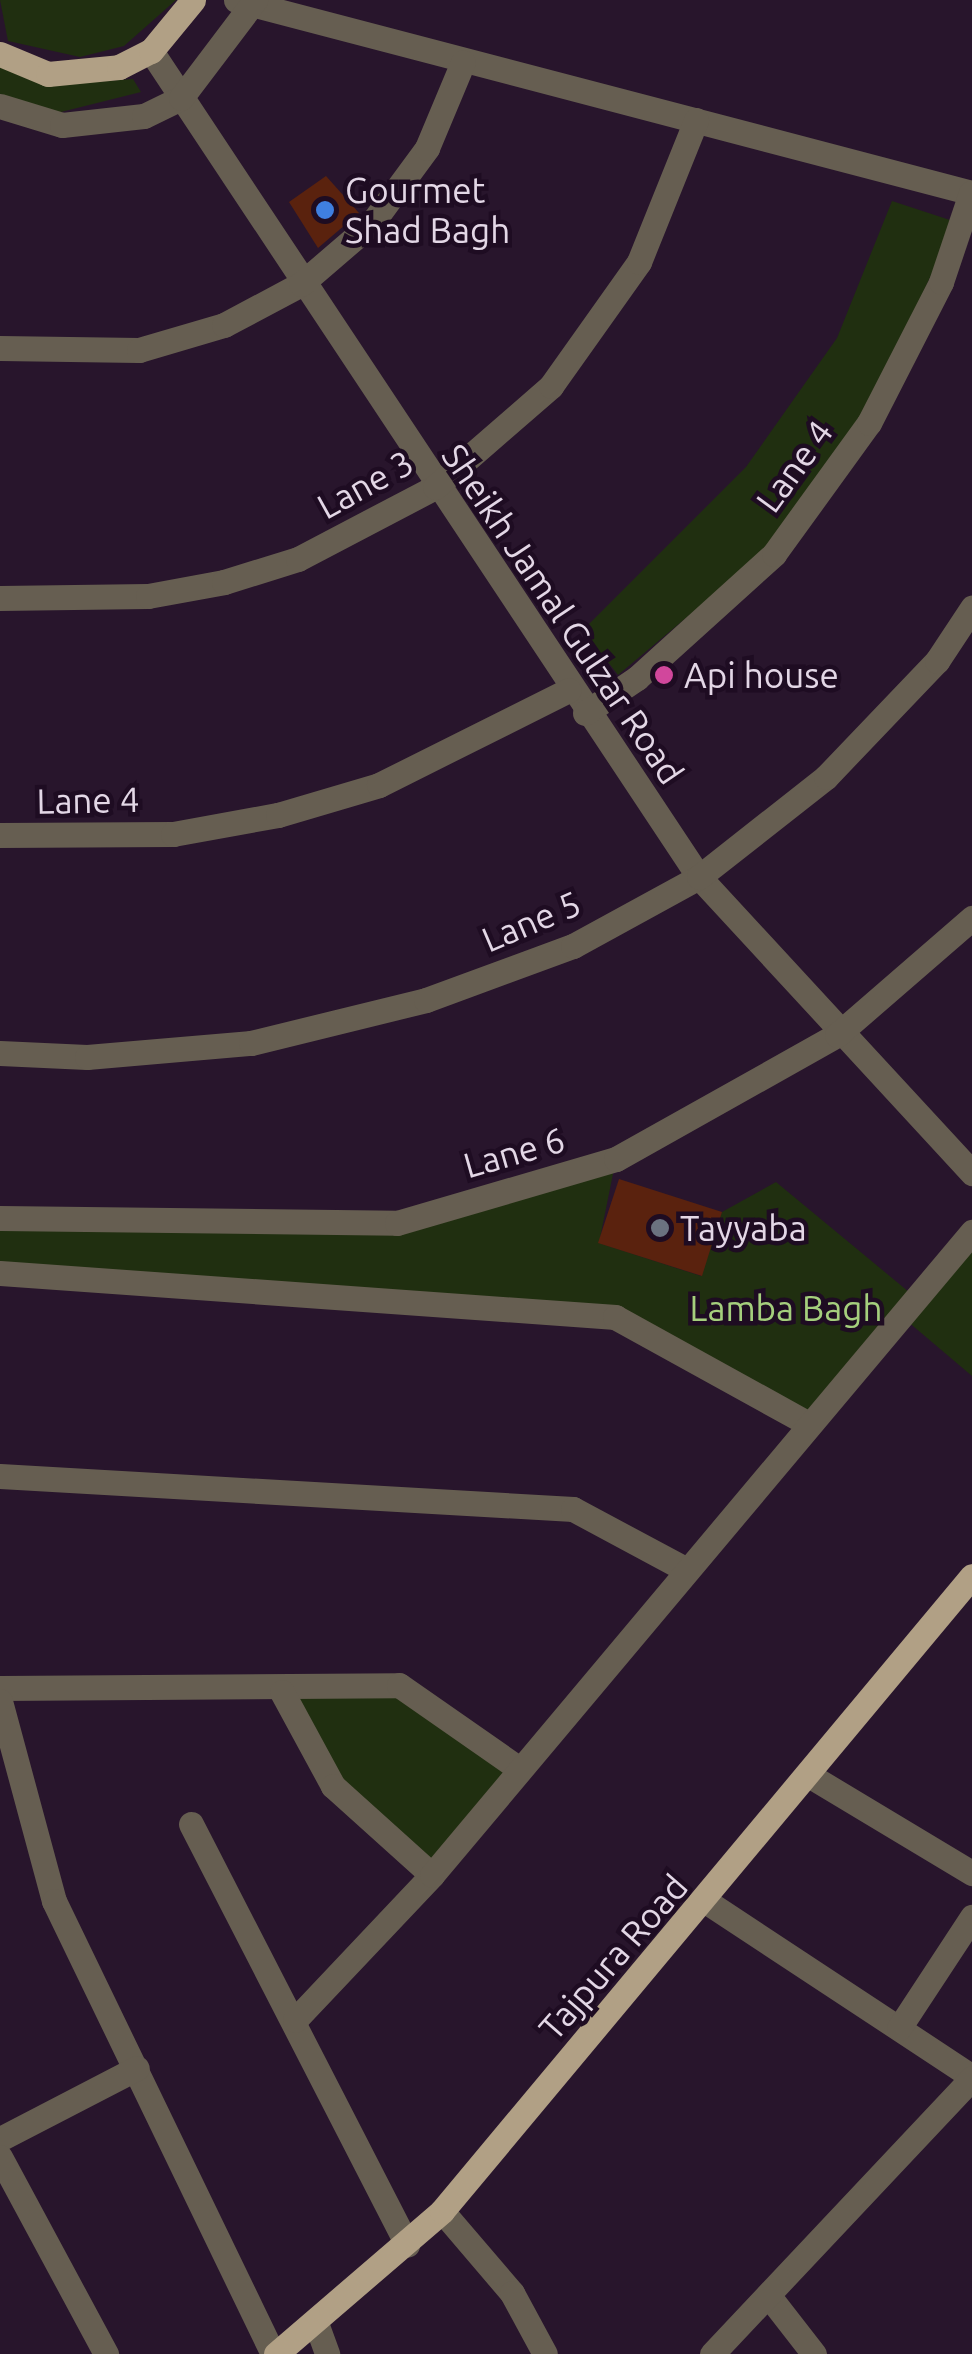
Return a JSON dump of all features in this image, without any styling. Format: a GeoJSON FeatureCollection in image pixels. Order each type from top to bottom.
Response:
{"type":"FeatureCollection","features":[{"type":"Feature","properties":{"kind":"main road"},"geometry":{"type":"LineString","coordinates":[[0,54],[48,74],[86,75],[150,51],[193,0]]}},
{"type":"Feature","properties":{"kind":"main road","name":"Tajpura Road"},"geometry":{"type":"LineString","coordinates":[[275,2354],[407,2245],[442,2210],[812,1777],[971,1580]]}},
{"type":"Feature","properties":{"kind":"street"},"geometry":{"type":"LineString","coordinates":[[0,106],[62,125],[144,116],[181,98],[248,2],[463,62],[972,193]]}},
{"type":"Feature","properties":{"kind":"street","name":"Sheikh Jamal Gulzar Road"},"geometry":{"type":"LineString","coordinates":[[150,51],[584,713],[699,877],[837,1035],[972,1173]]}},
{"type":"Feature","properties":{"kind":"street"},"geometry":{"type":"LineString","coordinates":[[0,348],[138,350],[224,325],[302,284],[394,193],[427,148],[463,62]]}},
{"type":"Feature","properties":{"kind":"street","name":"Lane 3"},"geometry":{"type":"LineString","coordinates":[[0,598],[148,596],[224,582],[298,559],[435,487],[562,371],[639,262],[696,120]]}},
{"type":"Feature","properties":{"kind":"street","name":"Lane 4"},"geometry":{"type":"LineString","coordinates":[[584,713],[637,678],[774,554],[869,422],[941,282],[972,193]]}},
{"type":"Feature","properties":{"kind":"street","name":"Lane 5"},"geometry":{"type":"LineString","coordinates":[[0,1053],[87,1057],[251,1043],[426,1000],[573,946],[699,877],[826,778],[937,661],[972,608]]}},
{"type":"Feature","properties":{"kind":"street","name":"Lane 4"},"geometry":{"type":"LineString","coordinates":[[0,835],[173,834],[278,815],[380,785],[569,690]]}},
{"type":"Feature","properties":{"kind":"street","name":"Lane 6"},"geometry":{"type":"LineString","coordinates":[[0,1218],[396,1222],[616,1159],[837,1035],[972,918]]}},
{"type":"Feature","properties":{"kind":"street"},"geometry":{"type":"LineString","coordinates":[[295,2020],[432,1875],[681,1567],[972,1232]]}},
{"type":"Feature","properties":{"kind":"street"},"geometry":{"type":"LineString","coordinates":[[0,1273],[615,1316],[808,1422]]}},
{"type":"Feature","properties":{"kind":"street"},"geometry":{"type":"LineString","coordinates":[[0,1476],[572,1509],[681,1567]]}},
{"type":"Feature","properties":{"kind":"street"},"geometry":{"type":"LineString","coordinates":[[0,1688],[282,1692],[398,1686],[518,1768]]}},
{"type":"Feature","properties":{"kind":"street"},"geometry":{"type":"LineString","coordinates":[[282,1692],[333,1786],[432,1875]]}},
{"type":"Feature","properties":{"kind":"street"},"geometry":{"type":"LineString","coordinates":[[0,1701],[54,1901],[275,2354]]}},
{"type":"Feature","properties":{"kind":"street"},"geometry":{"type":"LineString","coordinates":[[812,1777],[972,1873]]}},
{"type":"Feature","properties":{"kind":"street"},"geometry":{"type":"LineString","coordinates":[[191,1824],[295,2020],[407,2245]]}},
{"type":"Feature","properties":{"kind":"street"},"geometry":{"type":"LineString","coordinates":[[707,1902],[972,2077],[712,2354]]}},
{"type":"Feature","properties":{"kind":"street"},"geometry":{"type":"LineString","coordinates":[[899,2028],[972,1917]]}},
{"type":"Feature","properties":{"kind":"street"},"geometry":{"type":"LineString","coordinates":[[0,2140],[136,2068]]}},
{"type":"Feature","properties":{"kind":"street"},"geometry":{"type":"LineString","coordinates":[[0,2157],[106,2354]]}},
{"type":"Feature","properties":{"kind":"street"},"geometry":{"type":"LineString","coordinates":[[442,2210],[512,2293],[546,2354]]}},
{"type":"Feature","properties":{"kind":"street"},"geometry":{"type":"LineString","coordinates":[[768,2295],[814,2354]]}},
{"type":"Feature","properties":{"kind":"street"},"geometry":{"type":"LineString","coordinates":[[316,2323],[327,2354]]}},
{"type":"Feature","properties":{"kind":"green space"},"geometry":{"type":"Polygon","coordinates":[[[0,0],[176,0],[124,46],[80,57],[8,41],[0,0]]]}},
{"type":"Feature","properties":{"kind":"green space"},"geometry":{"type":"Polygon","coordinates":[[[0,65],[50,85],[133,79],[141,92],[57,113],[0,94],[0,65]]]}},
{"type":"Feature","properties":{"kind":"green space"},"geometry":{"type":"Polygon","coordinates":[[[892,201],[956,222],[877,391],[773,545],[618,675],[583,630],[746,467],[837,338],[892,201]]]}},
{"type":"Feature","properties":{"kind":"green space","name":"Lamba Bagh"},"geometry":{"type":"Polygon","coordinates":[[[616,1159],[599,1243],[701,1276],[722,1212],[776,1182],[915,1297],[972,1232],[972,1376],[900,1315],[807,1423],[615,1317],[0,1271],[0,1218],[397,1223],[616,1159]]]}},
{"type":"Feature","properties":{"kind":"green space"},"geometry":{"type":"Polygon","coordinates":[[[381,1683],[518,1768],[432,1875],[333,1786],[282,1692],[381,1683]]]}},
{"type":"Feature","properties":{"kind":"building","name":"Gourmet Shad Bagh"},"geometry":{"type":"Polygon","coordinates":[[[326,176],[359,213],[318,248],[289,202],[326,176]]]}},
{"type":"Feature","properties":{"kind":"building","name":"Tayyaba"},"geometry":{"type":"Polygon","coordinates":[[[619,1179],[722,1212],[702,1276],[598,1243],[619,1179]]]}},
{"type":"Feature","properties":{"kind":"place","name":"Gourmet Shad Bagh"},"geometry":{"type":"Point","coordinates":[325,210]}},
{"type":"Feature","properties":{"kind":"place","name":"Api house"},"geometry":{"type":"Point","coordinates":[664,675]}},
{"type":"Feature","properties":{"kind":"place","name":"Tayyaba"},"geometry":{"type":"Point","coordinates":[660,1228]}}]}
